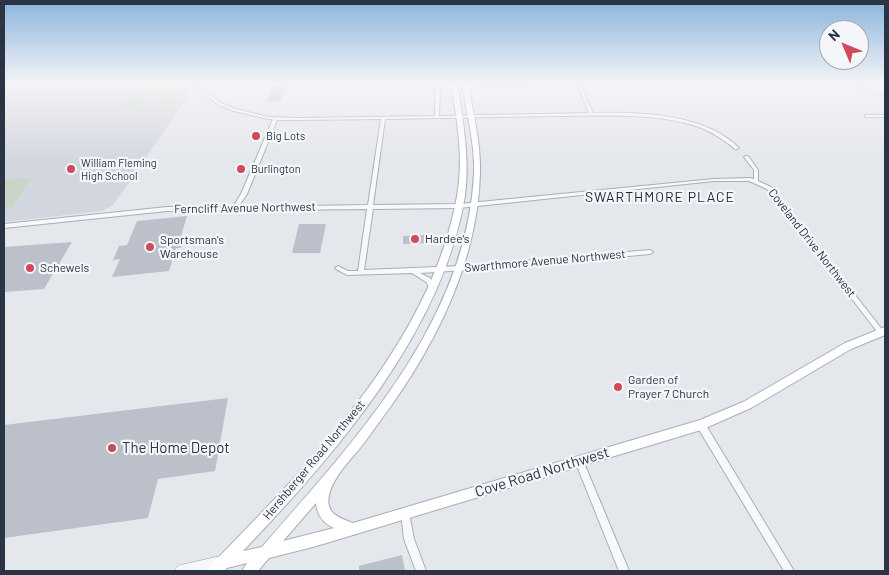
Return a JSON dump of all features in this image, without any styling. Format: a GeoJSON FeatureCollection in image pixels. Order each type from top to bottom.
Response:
{"type":"FeatureCollection","features":[{"type":"Feature","properties":{"kind":"main road","name":"Hershberger Road Northwest"},"geometry":{"type":"LineString","coordinates":[[219,566],[297,483],[362,404],[408,335],[440,270],[459,206],[463,162],[458,110]]}},
{"type":"Feature","properties":{"kind":"main road","name":"Hershberger Road Northwest"},"geometry":{"type":"LineString","coordinates":[[249,571],[332,476],[364,435],[405,377],[441,311],[458,269],[474,205],[477,172],[469,110]]}},
{"type":"Feature","properties":{"kind":"main road","name":"Cove Road Northwest"},"geometry":{"type":"LineString","coordinates":[[219,566],[352,529],[701,425],[729,414],[848,346],[883,332]]}},
{"type":"Feature","properties":{"kind":"main road"},"geometry":{"type":"LineString","coordinates":[[332,476],[324,492],[322,508],[328,519],[352,529]]}},
{"type":"Feature","properties":{"kind":"street"},"geometry":{"type":"LineString","coordinates":[[236,110],[256,116],[276,118],[622,114],[683,121],[711,131],[737,148]]}},
{"type":"Feature","properties":{"kind":"street"},"geometry":{"type":"LineString","coordinates":[[437,110],[437,116]]}},
{"type":"Feature","properties":{"kind":"street"},"geometry":{"type":"LineString","coordinates":[[866,116],[885,116]]}},
{"type":"Feature","properties":{"kind":"street"},"geometry":{"type":"LineString","coordinates":[[361,273],[372,206],[383,117]]}},
{"type":"Feature","properties":{"kind":"street"},"geometry":{"type":"LineString","coordinates":[[235,208],[244,194],[276,118]]}},
{"type":"Feature","properties":{"kind":"street","name":"Coveland Drive Northwest"},"geometry":{"type":"LineString","coordinates":[[746,157],[756,170],[756,180],[769,188],[883,332]]}},
{"type":"Feature","properties":{"kind":"street"},"geometry":{"type":"LineString","coordinates":[[488,204],[714,180],[756,180]]}},
{"type":"Feature","properties":{"kind":"street","name":"Ferncliff Avenue Northwest"},"geometry":{"type":"LineString","coordinates":[[4,226],[145,210],[488,204]]}},
{"type":"Feature","properties":{"kind":"street","name":"Swarthmore Avenue Northwest"},"geometry":{"type":"LineString","coordinates":[[440,270],[650,252]]}},
{"type":"Feature","properties":{"kind":"street"},"geometry":{"type":"LineString","coordinates":[[338,268],[347,274],[440,270]]}},
{"type":"Feature","properties":{"kind":"street"},"geometry":{"type":"LineString","coordinates":[[412,272],[428,280],[432,286]]}},
{"type":"Feature","properties":{"kind":"street"},"geometry":{"type":"LineString","coordinates":[[701,425],[789,571]]}},
{"type":"Feature","properties":{"kind":"street"},"geometry":{"type":"LineString","coordinates":[[579,461],[624,571]]}},
{"type":"Feature","properties":{"kind":"street"},"geometry":{"type":"LineString","coordinates":[[405,513],[409,539],[421,571]]}},
{"type":"Feature","properties":{"kind":"street","name":"Cove Road Northwest"},"geometry":{"type":"LineString","coordinates":[[181,571],[219,566]]}},
{"type":"Feature","properties":{"kind":"shaded area","name":"William Fleming High School"},"geometry":{"type":"Polygon","coordinates":[[[4,110],[179,110],[113,205],[102,211],[4,222],[4,110]]]}},
{"type":"Feature","properties":{"kind":"green space"},"geometry":{"type":"Polygon","coordinates":[[[31,178],[11,208],[4,209],[4,180],[31,178]]]}},
{"type":"Feature","properties":{"kind":"building","name":"Sportsman's Warehouse"},"geometry":{"type":"Polygon","coordinates":[[[187,216],[180,239],[184,238],[181,248],[176,248],[169,271],[112,277],[120,259],[113,260],[119,246],[127,245],[137,221],[187,216]]]}},
{"type":"Feature","properties":{"kind":"building"},"geometry":{"type":"Polygon","coordinates":[[[299,224],[326,224],[320,253],[292,253],[299,224]]]}},
{"type":"Feature","properties":{"kind":"building","name":"Hardee's"},"geometry":{"type":"Polygon","coordinates":[[[426,235],[427,243],[403,244],[403,236],[426,235]]]}},
{"type":"Feature","properties":{"kind":"building","name":"Schewels"},"geometry":{"type":"Polygon","coordinates":[[[72,242],[44,289],[4,292],[4,247],[72,242]]]}},
{"type":"Feature","properties":{"kind":"building","name":"The Home Depot"},"geometry":{"type":"Polygon","coordinates":[[[228,398],[215,471],[158,479],[148,518],[4,538],[4,425],[228,398]]]}},
{"type":"Feature","properties":{"kind":"building"},"geometry":{"type":"Polygon","coordinates":[[[402,555],[405,571],[359,571],[359,566],[402,555]]]}},
{"type":"Feature","properties":{"kind":"place","name":"Big Lots"},"geometry":{"type":"Point","coordinates":[256,136]}},
{"type":"Feature","properties":{"kind":"place","name":"William Fleming High School"},"geometry":{"type":"Point","coordinates":[71,169]}},
{"type":"Feature","properties":{"kind":"place","name":"Burlington"},"geometry":{"type":"Point","coordinates":[241,169]}},
{"type":"Feature","properties":{"kind":"place","name":"Hardee's"},"geometry":{"type":"Point","coordinates":[415,239]}},
{"type":"Feature","properties":{"kind":"place","name":"Sportsman's Warehouse"},"geometry":{"type":"Point","coordinates":[150,247]}},
{"type":"Feature","properties":{"kind":"place","name":"Schewels"},"geometry":{"type":"Point","coordinates":[30,268]}},
{"type":"Feature","properties":{"kind":"place","name":"Garden of Prayer 7 Church"},"geometry":{"type":"Point","coordinates":[618,387]}},
{"type":"Feature","properties":{"kind":"place","name":"The Home Depot"},"geometry":{"type":"Point","coordinates":[112,448]}},
{"type":"Feature","properties":{"kind":"district","name":"SWARTHMORE PLACE"},"geometry":{"type":"Point","coordinates":[660,197]}}]}
